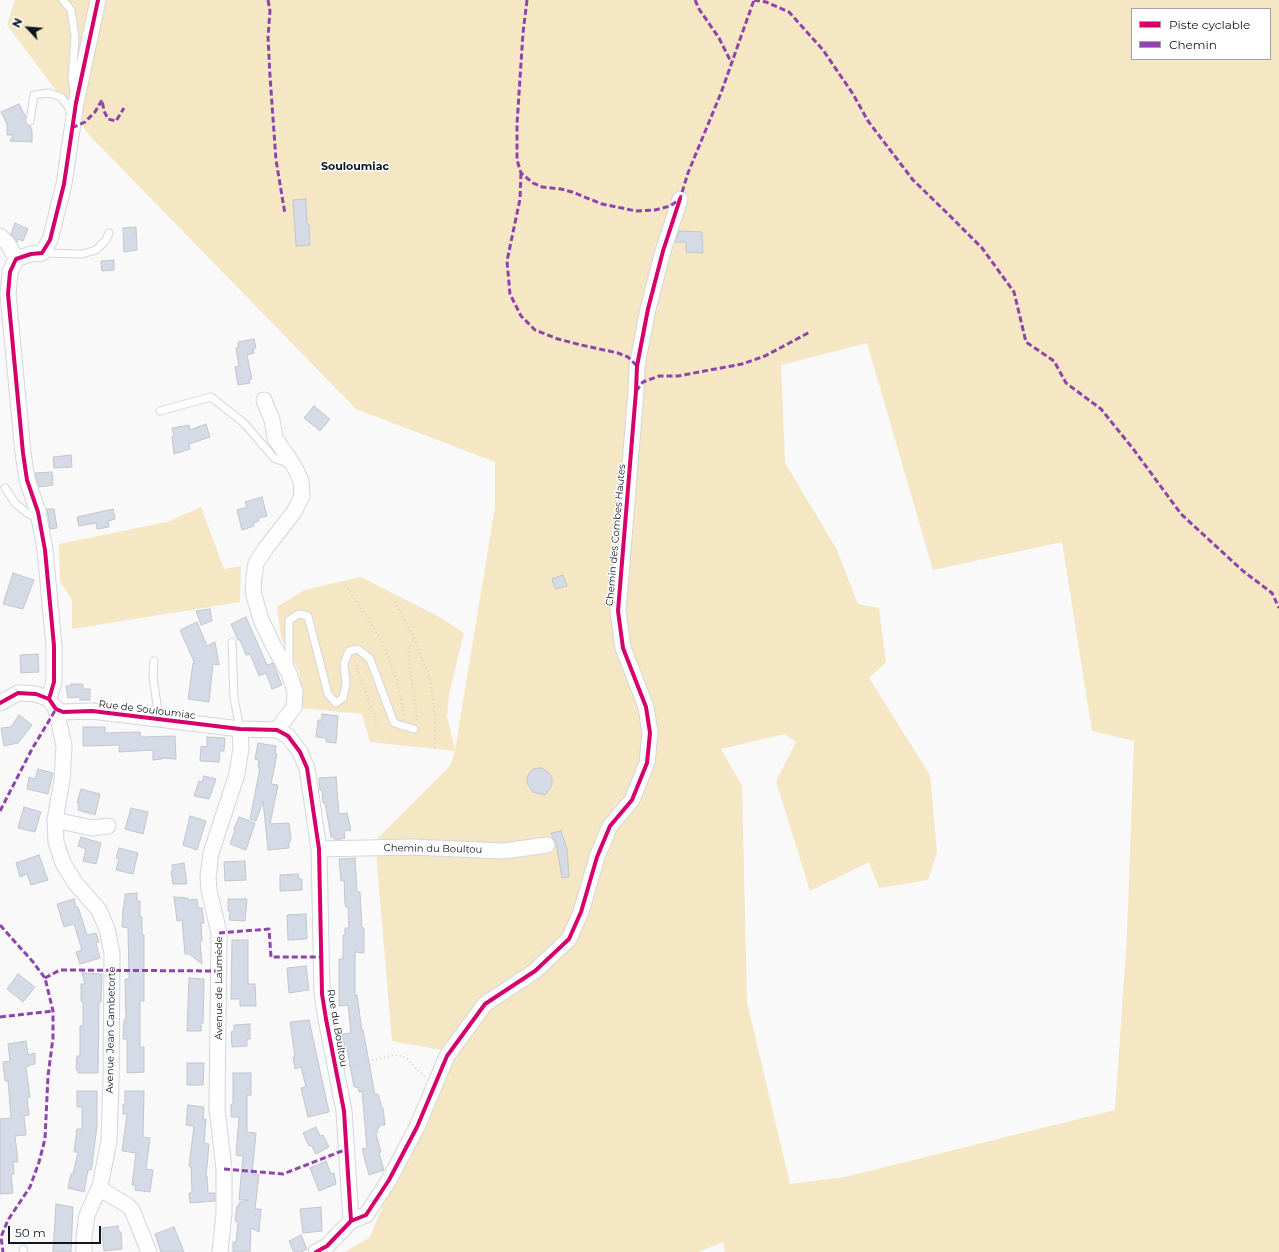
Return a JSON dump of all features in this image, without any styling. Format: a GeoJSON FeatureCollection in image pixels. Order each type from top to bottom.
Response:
{"type":"FeatureCollection","features":[{"type":"Feature","properties":{"kind":"street"},"geometry":{"type":"LineString","coordinates":[[52,704],[54,682],[54,646],[45,550],[40,520],[27,480],[23,453],[8,294],[10,272],[16,259],[31,254],[42,253],[50,240],[64,184],[76,103],[98,0]]}},
{"type":"Feature","properties":{"kind":"street","name":"Chemin des Combes Hautes"},"geometry":{"type":"LineString","coordinates":[[351,1221],[366,1215],[389,1180],[417,1127],[447,1056],[485,1004],[535,971],[569,939],[581,912],[598,857],[610,826],[632,800],[646,763],[650,733],[646,707],[623,648],[618,611],[637,366],[648,309],[663,251],[680,199]]}},
{"type":"Feature","properties":{"kind":"street"},"geometry":{"type":"LineString","coordinates":[[0,236],[8,244],[16,259]]}},
{"type":"Feature","properties":{"kind":"street"},"geometry":{"type":"LineString","coordinates":[[264,400],[272,420],[275,438],[294,466],[301,481],[302,496],[294,512],[256,563],[253,592],[261,620],[289,673],[295,692],[294,707],[277,730]]}},
{"type":"Feature","properties":{"kind":"street","name":"Rue de Souloumiac"},"geometry":{"type":"LineString","coordinates":[[0,703],[18,693],[36,694],[63,712],[92,711],[159,720],[277,730]]}},
{"type":"Feature","properties":{"kind":"street","name":"Avenue Jean Cambetorte"},"geometry":{"type":"LineString","coordinates":[[52,704],[64,746],[62,780],[55,820],[56,842],[63,863],[76,884],[99,910],[107,930],[112,953],[109,1141],[100,1186],[87,1215],[84,1237],[84,1252]]}},
{"type":"Feature","properties":{"kind":"street","name":"Avenue de Laumède"},"geometry":{"type":"LineString","coordinates":[[220,1252],[224,1213],[224,1169],[217,1109],[219,933],[209,890],[208,877],[211,853],[237,774],[241,748],[240,728]]}},
{"type":"Feature","properties":{"kind":"street","name":"Rue du Boultou"},"geometry":{"type":"LineString","coordinates":[[277,730],[288,736],[300,752],[307,768],[319,849],[322,994],[344,1110],[351,1221]]}},
{"type":"Feature","properties":{"kind":"street"},"geometry":{"type":"LineString","coordinates":[[55,820],[92,828],[108,826]]}},
{"type":"Feature","properties":{"kind":"street","name":"Chemin du Boultou"},"geometry":{"type":"LineString","coordinates":[[319,849],[411,848],[504,851],[546,845]]}},
{"type":"Feature","properties":{"kind":"street"},"geometry":{"type":"LineString","coordinates":[[100,1186],[105,1192],[127,1205],[132,1210],[149,1252]]}},
{"type":"Feature","properties":{"kind":"street"},"geometry":{"type":"LineString","coordinates":[[316,1252],[327,1246],[351,1221]]}},
{"type":"Feature","properties":{"kind":"lane"},"geometry":{"type":"LineString","coordinates":[[63,0],[71,10],[75,37],[72,79],[76,103]]}},
{"type":"Feature","properties":{"kind":"lane"},"geometry":{"type":"LineString","coordinates":[[30,121],[34,95],[49,93],[61,97],[69,108],[73,121]]}},
{"type":"Feature","properties":{"kind":"lane"},"geometry":{"type":"LineString","coordinates":[[42,253],[82,254],[96,250],[106,240],[109,233]]}},
{"type":"Feature","properties":{"kind":"lane"},"geometry":{"type":"LineString","coordinates":[[160,411],[211,397],[244,423],[274,458],[294,466]]}},
{"type":"Feature","properties":{"kind":"lane"},"geometry":{"type":"LineString","coordinates":[[5,488],[15,503],[27,513],[40,520]]}},
{"type":"Feature","properties":{"kind":"lane"},"geometry":{"type":"LineString","coordinates":[[289,673],[289,620],[299,614],[308,616],[328,694],[336,702],[343,698],[346,684],[344,664],[349,651],[358,649],[370,659],[394,723],[414,729]]}},
{"type":"Feature","properties":{"kind":"lane"},"geometry":{"type":"LineString","coordinates":[[232,642],[234,698],[240,728]]}},
{"type":"Feature","properties":{"kind":"lane"},"geometry":{"type":"LineString","coordinates":[[154,661],[153,677],[159,720]]}},
{"type":"Feature","properties":{"kind":"path"},"geometry":{"type":"LineString","coordinates":[[345,585],[386,648],[397,680],[406,727]]}},
{"type":"Feature","properties":{"kind":"path"},"geometry":{"type":"LineString","coordinates":[[395,602],[414,638],[430,679],[435,716],[436,748]]}},
{"type":"Feature","properties":{"kind":"path"},"geometry":{"type":"LineString","coordinates":[[414,638],[408,649],[418,719],[414,729]]}},
{"type":"Feature","properties":{"kind":"path"},"geometry":{"type":"LineString","coordinates":[[349,651],[356,663],[372,711],[375,714],[376,727]]}},
{"type":"Feature","properties":{"kind":"path"},"geometry":{"type":"LineString","coordinates":[[336,1069],[394,1055],[407,1059],[421,1074],[429,1079],[437,1080]]}},
{"type":"Feature","properties":{"kind":"shaded area"},"geometry":{"type":"Polygon","coordinates":[[[15,0],[1279,0],[1279,1252],[725,1252],[723,1242],[698,1252],[345,1252],[370,1237],[447,1051],[392,1041],[375,841],[450,766],[455,751],[370,742],[362,714],[300,708],[302,696],[299,671],[281,637],[277,607],[304,590],[361,577],[443,619],[464,633],[449,694],[447,717],[455,750],[495,507],[495,462],[356,409],[90,136],[7,25],[15,0]],[[867,343],[781,365],[785,463],[836,548],[858,604],[879,608],[886,662],[869,678],[930,775],[937,852],[928,880],[879,888],[869,862],[810,891],[776,781],[796,742],[785,734],[721,749],[742,786],[747,1002],[790,1184],[845,1177],[1115,1110],[1127,935],[1134,741],[1092,731],[1062,542],[933,570],[867,343]]]}},
{"type":"Feature","properties":{"kind":"shaded area"},"geometry":{"type":"Polygon","coordinates":[[[201,507],[224,569],[241,566],[240,602],[72,629],[72,600],[60,581],[59,544],[167,522],[201,507]]]}},
{"type":"Feature","properties":{"kind":"building"},"geometry":{"type":"Polygon","coordinates":[[[19,104],[26,117],[26,123],[30,126],[32,131],[32,142],[10,141],[13,135],[7,135],[7,124],[1,112],[19,104]]]}},
{"type":"Feature","properties":{"kind":"building"},"geometry":{"type":"Polygon","coordinates":[[[306,199],[310,245],[296,246],[293,200],[306,199]]]}},
{"type":"Feature","properties":{"kind":"building"},"geometry":{"type":"Polygon","coordinates":[[[15,223],[28,229],[23,241],[18,239],[17,242],[11,234],[15,223]]]}},
{"type":"Feature","properties":{"kind":"building"},"geometry":{"type":"Polygon","coordinates":[[[136,227],[137,250],[124,252],[123,228],[136,227]]]}},
{"type":"Feature","properties":{"kind":"building"},"geometry":{"type":"Polygon","coordinates":[[[679,231],[702,232],[703,253],[686,252],[686,242],[675,242],[679,231]]]}},
{"type":"Feature","properties":{"kind":"building"},"geometry":{"type":"Polygon","coordinates":[[[114,260],[114,270],[102,271],[101,261],[114,260]]]}},
{"type":"Feature","properties":{"kind":"building"},"geometry":{"type":"Polygon","coordinates":[[[254,339],[256,348],[253,349],[254,353],[247,355],[252,379],[249,379],[250,383],[238,385],[235,367],[239,366],[236,348],[238,348],[238,342],[254,339]]]}},
{"type":"Feature","properties":{"kind":"building"},"geometry":{"type":"Polygon","coordinates":[[[314,406],[330,419],[320,431],[304,418],[314,406]]]}},
{"type":"Feature","properties":{"kind":"building"},"geometry":{"type":"Polygon","coordinates":[[[206,424],[210,437],[189,444],[190,449],[174,454],[172,437],[174,436],[172,428],[189,425],[190,430],[206,424]]]}},
{"type":"Feature","properties":{"kind":"building"},"geometry":{"type":"Polygon","coordinates":[[[71,455],[72,467],[54,468],[53,457],[71,455]]]}},
{"type":"Feature","properties":{"kind":"building"},"geometry":{"type":"Polygon","coordinates":[[[52,472],[53,485],[39,487],[35,473],[52,472]]]}},
{"type":"Feature","properties":{"kind":"building"},"geometry":{"type":"Polygon","coordinates":[[[262,497],[267,516],[258,518],[259,521],[253,523],[254,526],[242,530],[237,510],[247,507],[245,502],[262,497]]]}},
{"type":"Feature","properties":{"kind":"building"},"geometry":{"type":"Polygon","coordinates":[[[47,509],[54,509],[57,528],[50,529],[47,509]]]}},
{"type":"Feature","properties":{"kind":"building"},"geometry":{"type":"Polygon","coordinates":[[[113,509],[115,519],[108,521],[109,527],[97,529],[96,523],[79,526],[77,517],[113,509]]]}},
{"type":"Feature","properties":{"kind":"building"},"geometry":{"type":"Polygon","coordinates":[[[13,573],[34,580],[23,609],[3,604],[13,573]]]}},
{"type":"Feature","properties":{"kind":"building"},"geometry":{"type":"Polygon","coordinates":[[[563,575],[567,586],[555,589],[552,579],[563,575]]]}},
{"type":"Feature","properties":{"kind":"building"},"geometry":{"type":"Polygon","coordinates":[[[210,609],[212,621],[201,625],[196,611],[210,609]]]}},
{"type":"Feature","properties":{"kind":"building"},"geometry":{"type":"Polygon","coordinates":[[[246,617],[267,665],[273,663],[282,685],[272,689],[266,673],[259,676],[250,654],[246,655],[240,640],[238,640],[231,624],[246,617]]]}},
{"type":"Feature","properties":{"kind":"building"},"geometry":{"type":"Polygon","coordinates":[[[197,622],[207,646],[215,642],[219,665],[213,664],[209,702],[188,699],[193,663],[195,664],[180,630],[197,622]]]}},
{"type":"Feature","properties":{"kind":"building"},"geometry":{"type":"Polygon","coordinates":[[[38,654],[39,672],[21,673],[20,655],[38,654]]]}},
{"type":"Feature","properties":{"kind":"building"},"geometry":{"type":"Polygon","coordinates":[[[71,684],[83,684],[83,689],[90,689],[90,700],[80,700],[80,697],[68,698],[66,686],[71,686],[71,684]]]}},
{"type":"Feature","properties":{"kind":"building"},"geometry":{"type":"Polygon","coordinates":[[[322,714],[338,716],[336,743],[326,742],[326,738],[316,737],[318,720],[322,720],[322,714]]]}},
{"type":"Feature","properties":{"kind":"building"},"geometry":{"type":"Polygon","coordinates":[[[19,715],[32,725],[18,743],[4,746],[1,728],[11,727],[19,715]]]}},
{"type":"Feature","properties":{"kind":"building"},"geometry":{"type":"Polygon","coordinates":[[[83,727],[105,727],[105,733],[140,732],[141,737],[175,736],[176,759],[162,758],[153,760],[153,750],[119,752],[119,745],[83,746],[83,727]]]}},
{"type":"Feature","properties":{"kind":"building"},"geometry":{"type":"Polygon","coordinates":[[[207,737],[225,738],[224,751],[220,751],[219,762],[200,761],[201,746],[207,747],[207,737]]]}},
{"type":"Feature","properties":{"kind":"building"},"geometry":{"type":"Polygon","coordinates":[[[258,743],[276,746],[275,754],[277,754],[271,784],[278,785],[270,824],[289,823],[291,839],[289,842],[289,848],[268,850],[263,801],[256,821],[250,819],[260,768],[258,767],[259,760],[255,759],[258,743]]]}},
{"type":"Feature","properties":{"kind":"building"},"geometry":{"type":"Polygon","coordinates":[[[542,768],[548,772],[552,778],[552,785],[545,795],[533,792],[527,783],[529,773],[533,769],[542,768]]]}},
{"type":"Feature","properties":{"kind":"building"},"geometry":{"type":"Polygon","coordinates":[[[38,769],[53,773],[48,794],[27,789],[29,777],[35,779],[38,769]]]}},
{"type":"Feature","properties":{"kind":"building"},"geometry":{"type":"Polygon","coordinates":[[[204,776],[216,779],[209,799],[194,796],[199,781],[202,782],[204,776]]]}},
{"type":"Feature","properties":{"kind":"building"},"geometry":{"type":"Polygon","coordinates":[[[336,777],[339,814],[347,813],[351,830],[344,831],[345,838],[337,840],[331,837],[325,803],[323,803],[322,790],[320,790],[319,778],[336,777]]]}},
{"type":"Feature","properties":{"kind":"building"},"geometry":{"type":"Polygon","coordinates":[[[81,789],[100,794],[95,815],[78,810],[79,803],[77,803],[81,789]]]}},
{"type":"Feature","properties":{"kind":"building"},"geometry":{"type":"Polygon","coordinates":[[[24,807],[41,812],[35,832],[18,828],[24,807]]]}},
{"type":"Feature","properties":{"kind":"building"},"geometry":{"type":"Polygon","coordinates":[[[131,808],[148,812],[143,834],[125,829],[131,808]]]}},
{"type":"Feature","properties":{"kind":"building"},"geometry":{"type":"Polygon","coordinates":[[[190,816],[206,821],[197,850],[183,845],[190,816]]]}},
{"type":"Feature","properties":{"kind":"building"},"geometry":{"type":"Polygon","coordinates":[[[239,817],[255,823],[246,850],[230,844],[239,817]]]}},
{"type":"Feature","properties":{"kind":"building"},"geometry":{"type":"Polygon","coordinates":[[[561,831],[567,849],[569,877],[562,878],[556,843],[551,833],[561,831]]]}},
{"type":"Feature","properties":{"kind":"building"},"geometry":{"type":"Polygon","coordinates":[[[81,837],[101,843],[96,864],[83,861],[86,849],[78,846],[81,837]]]}},
{"type":"Feature","properties":{"kind":"building"},"geometry":{"type":"Polygon","coordinates":[[[119,848],[138,853],[133,874],[116,870],[119,859],[116,858],[119,848]]]}},
{"type":"Feature","properties":{"kind":"building"},"geometry":{"type":"Polygon","coordinates":[[[39,855],[48,880],[31,885],[27,874],[20,877],[16,863],[39,855]]]}},
{"type":"Feature","properties":{"kind":"building"},"geometry":{"type":"Polygon","coordinates":[[[355,858],[357,892],[360,892],[362,928],[364,928],[364,953],[355,952],[355,995],[357,995],[362,1031],[363,1030],[375,1095],[378,1094],[383,1108],[385,1125],[380,1125],[376,1134],[384,1170],[369,1175],[362,1149],[367,1148],[362,1091],[359,1092],[358,1087],[354,1087],[347,1049],[345,1049],[342,1034],[351,1033],[348,1005],[339,1006],[339,959],[343,959],[343,935],[345,935],[345,928],[349,928],[348,907],[346,907],[345,904],[344,880],[341,881],[339,859],[355,858]]]}},
{"type":"Feature","properties":{"kind":"building"},"geometry":{"type":"Polygon","coordinates":[[[245,861],[246,880],[225,881],[224,862],[245,861]]]}},
{"type":"Feature","properties":{"kind":"building"},"geometry":{"type":"Polygon","coordinates":[[[184,863],[187,884],[173,884],[171,871],[173,871],[172,865],[184,863]]]}},
{"type":"Feature","properties":{"kind":"building"},"geometry":{"type":"Polygon","coordinates":[[[298,874],[299,879],[302,879],[302,890],[280,891],[280,875],[298,874]]]}},
{"type":"Feature","properties":{"kind":"building"},"geometry":{"type":"Polygon","coordinates":[[[137,893],[137,901],[140,901],[140,917],[142,917],[142,935],[144,935],[144,1001],[140,1001],[140,1047],[144,1047],[144,1072],[127,1073],[127,1039],[123,1039],[124,1020],[126,1020],[125,979],[129,979],[128,928],[122,927],[123,908],[125,894],[137,893]]]}},
{"type":"Feature","properties":{"kind":"building"},"geometry":{"type":"Polygon","coordinates":[[[174,897],[188,898],[188,900],[197,899],[198,908],[202,908],[204,923],[201,923],[202,941],[200,942],[202,964],[189,954],[185,954],[182,920],[177,921],[174,897]]]}},
{"type":"Feature","properties":{"kind":"building"},"geometry":{"type":"Polygon","coordinates":[[[74,899],[87,935],[96,933],[99,942],[96,943],[100,958],[80,964],[76,952],[82,950],[74,924],[64,927],[57,904],[74,899]]]}},
{"type":"Feature","properties":{"kind":"building"},"geometry":{"type":"Polygon","coordinates":[[[228,899],[247,899],[245,921],[229,920],[230,911],[228,911],[228,899]]]}},
{"type":"Feature","properties":{"kind":"building"},"geometry":{"type":"Polygon","coordinates":[[[306,914],[307,939],[288,940],[287,915],[306,914]]]}},
{"type":"Feature","properties":{"kind":"building"},"geometry":{"type":"Polygon","coordinates":[[[232,940],[248,940],[248,984],[255,984],[256,1006],[240,1006],[240,999],[231,999],[232,940]]]}},
{"type":"Feature","properties":{"kind":"building"},"geometry":{"type":"Polygon","coordinates":[[[306,966],[309,990],[289,993],[287,968],[306,966]]]}},
{"type":"Feature","properties":{"kind":"building"},"geometry":{"type":"Polygon","coordinates":[[[82,973],[102,974],[101,1002],[99,1002],[98,1073],[78,1073],[78,1070],[76,1070],[77,1056],[80,1056],[80,1026],[83,1026],[81,984],[85,984],[82,973]]]}},
{"type":"Feature","properties":{"kind":"building"},"geometry":{"type":"Polygon","coordinates":[[[18,974],[35,987],[23,1002],[7,989],[18,974]]]}},
{"type":"Feature","properties":{"kind":"building"},"geometry":{"type":"Polygon","coordinates":[[[189,978],[204,979],[203,1023],[201,1024],[201,1031],[187,1031],[189,978]]]}},
{"type":"Feature","properties":{"kind":"building"},"geometry":{"type":"Polygon","coordinates":[[[309,1020],[329,1112],[308,1117],[301,1088],[306,1087],[301,1067],[295,1069],[293,1057],[295,1057],[290,1022],[309,1020]]]}},
{"type":"Feature","properties":{"kind":"building"},"geometry":{"type":"Polygon","coordinates":[[[250,1024],[250,1039],[247,1039],[247,1046],[232,1047],[231,1032],[234,1031],[234,1025],[250,1024]]]}},
{"type":"Feature","properties":{"kind":"building"},"geometry":{"type":"Polygon","coordinates":[[[26,1041],[28,1055],[35,1053],[35,1064],[26,1067],[30,1097],[27,1098],[29,1115],[24,1116],[26,1135],[15,1136],[18,1162],[13,1162],[14,1174],[11,1174],[13,1193],[0,1194],[0,1119],[11,1118],[8,1081],[5,1081],[3,1062],[10,1061],[8,1044],[26,1041]]]}},
{"type":"Feature","properties":{"kind":"building"},"geometry":{"type":"Polygon","coordinates":[[[187,1063],[204,1063],[203,1085],[187,1085],[187,1063]]]}},
{"type":"Feature","properties":{"kind":"building"},"geometry":{"type":"Polygon","coordinates":[[[233,1073],[251,1073],[251,1095],[247,1095],[247,1132],[256,1133],[252,1174],[259,1175],[255,1209],[261,1209],[259,1232],[251,1228],[250,1252],[233,1252],[233,1242],[236,1242],[238,1222],[235,1221],[237,1206],[238,1207],[239,1203],[248,1200],[239,1200],[243,1156],[236,1155],[239,1117],[231,1117],[231,1104],[233,1104],[233,1073]]]}},
{"type":"Feature","properties":{"kind":"building"},"geometry":{"type":"Polygon","coordinates":[[[77,1091],[97,1091],[97,1126],[92,1165],[91,1170],[88,1170],[84,1192],[68,1188],[78,1152],[74,1152],[77,1129],[82,1129],[82,1107],[77,1107],[77,1091]]]}},
{"type":"Feature","properties":{"kind":"building"},"geometry":{"type":"Polygon","coordinates":[[[125,1091],[144,1091],[143,1137],[150,1138],[146,1169],[153,1170],[150,1192],[135,1190],[136,1186],[132,1185],[136,1153],[122,1151],[127,1114],[123,1114],[125,1091]]]}},
{"type":"Feature","properties":{"kind":"building"},"geometry":{"type":"Polygon","coordinates":[[[188,1105],[204,1107],[203,1119],[206,1119],[204,1143],[209,1144],[206,1177],[207,1176],[208,1193],[215,1193],[215,1201],[190,1203],[189,1193],[192,1193],[191,1167],[189,1166],[194,1126],[186,1125],[188,1105]]]}},
{"type":"Feature","properties":{"kind":"building"},"geometry":{"type":"Polygon","coordinates":[[[316,1127],[320,1136],[323,1135],[329,1147],[316,1154],[311,1145],[309,1146],[303,1133],[316,1127]]]}},
{"type":"Feature","properties":{"kind":"building"},"geometry":{"type":"Polygon","coordinates":[[[326,1161],[331,1174],[334,1173],[336,1184],[319,1191],[310,1168],[326,1161]]]}},
{"type":"Feature","properties":{"kind":"building"},"geometry":{"type":"Polygon","coordinates":[[[56,1204],[73,1207],[71,1252],[53,1252],[56,1204]]]}},
{"type":"Feature","properties":{"kind":"building"},"geometry":{"type":"Polygon","coordinates":[[[321,1207],[322,1231],[303,1233],[300,1209],[321,1207]]]}},
{"type":"Feature","properties":{"kind":"building"},"geometry":{"type":"Polygon","coordinates":[[[118,1226],[119,1232],[121,1232],[122,1249],[104,1251],[102,1228],[118,1226]]]}},
{"type":"Feature","properties":{"kind":"building"},"geometry":{"type":"Polygon","coordinates":[[[174,1227],[184,1252],[161,1252],[155,1234],[174,1227]]]}},
{"type":"Feature","properties":{"kind":"building"},"geometry":{"type":"Polygon","coordinates":[[[301,1235],[307,1249],[301,1252],[294,1252],[289,1241],[301,1235]]]}},
{"type":"Feature","properties":{"kind":"marked path"},"geometry":{"type":"LineString","coordinates":[[268,0],[270,11],[268,37],[276,160],[285,214]]}},
{"type":"Feature","properties":{"kind":"marked path"},"geometry":{"type":"LineString","coordinates":[[527,0],[523,33],[517,124],[517,160],[521,173],[533,183],[542,187],[561,189],[602,204],[636,211],[655,210],[670,206],[680,199],[688,173],[721,93],[754,0]]}},
{"type":"Feature","properties":{"kind":"marked path"},"geometry":{"type":"LineString","coordinates":[[695,0],[699,9],[719,38],[732,64]]}},
{"type":"Feature","properties":{"kind":"marked path"},"geometry":{"type":"LineString","coordinates":[[754,0],[766,2],[789,12],[823,50],[853,94],[868,121],[913,180],[982,248],[1014,292],[1026,342],[1054,361],[1066,383],[1101,409],[1134,450],[1181,514],[1243,571],[1272,593],[1279,608]]}},
{"type":"Feature","properties":{"kind":"marked path"},"geometry":{"type":"LineString","coordinates":[[72,128],[85,122],[95,112],[102,100],[104,111],[108,119],[116,121],[124,108]]}},
{"type":"Feature","properties":{"kind":"marked path"},"geometry":{"type":"LineString","coordinates":[[521,173],[520,199],[507,261],[510,294],[521,316],[535,330],[558,339],[618,353],[628,357],[637,366]]}},
{"type":"Feature","properties":{"kind":"marked path"},"geometry":{"type":"LineString","coordinates":[[636,391],[643,382],[659,376],[678,376],[742,364],[765,356],[810,332]]}},
{"type":"Feature","properties":{"kind":"marked path"},"geometry":{"type":"LineString","coordinates":[[0,811],[32,749],[56,709]]}},
{"type":"Feature","properties":{"kind":"marked path"},"geometry":{"type":"LineString","coordinates":[[0,925],[33,962],[45,978],[53,1011],[53,1038],[48,1076],[45,1139],[30,1187],[8,1220],[1,1237],[3,1252]]}},
{"type":"Feature","properties":{"kind":"marked path"},"geometry":{"type":"LineString","coordinates":[[219,933],[269,929],[271,957],[321,957]]}},
{"type":"Feature","properties":{"kind":"marked path"},"geometry":{"type":"LineString","coordinates":[[45,978],[60,970],[219,971]]}},
{"type":"Feature","properties":{"kind":"marked path"},"geometry":{"type":"LineString","coordinates":[[0,1017],[53,1011]]}},
{"type":"Feature","properties":{"kind":"marked path"},"geometry":{"type":"LineString","coordinates":[[224,1169],[283,1174],[347,1149]]}},
{"type":"Feature","properties":{"kind":"cycle path"},"geometry":{"type":"LineString","coordinates":[[49,699],[54,682],[54,646],[45,550],[38,512],[27,480],[23,453],[8,294],[10,272],[16,259],[31,254],[42,253],[50,240],[64,184],[76,103],[98,0]]}},
{"type":"Feature","properties":{"kind":"cycle path"},"geometry":{"type":"LineString","coordinates":[[351,1221],[366,1215],[389,1180],[417,1127],[447,1056],[485,1004],[535,971],[569,939],[581,912],[597,857],[610,826],[632,800],[647,763],[650,733],[646,707],[623,648],[618,611],[637,366],[648,309],[663,251],[680,199]]}},
{"type":"Feature","properties":{"kind":"cycle path"},"geometry":{"type":"LineString","coordinates":[[0,703],[18,693],[36,694],[49,699],[56,709],[63,712],[92,711],[240,729],[277,730],[288,736],[300,752],[307,768],[319,849],[322,994],[344,1111],[351,1221],[327,1246],[316,1252]]}},
{"type":"Feature","properties":{"kind":"district","name":"Souloumiac"},"geometry":{"type":"Point","coordinates":[355,167]}}]}
